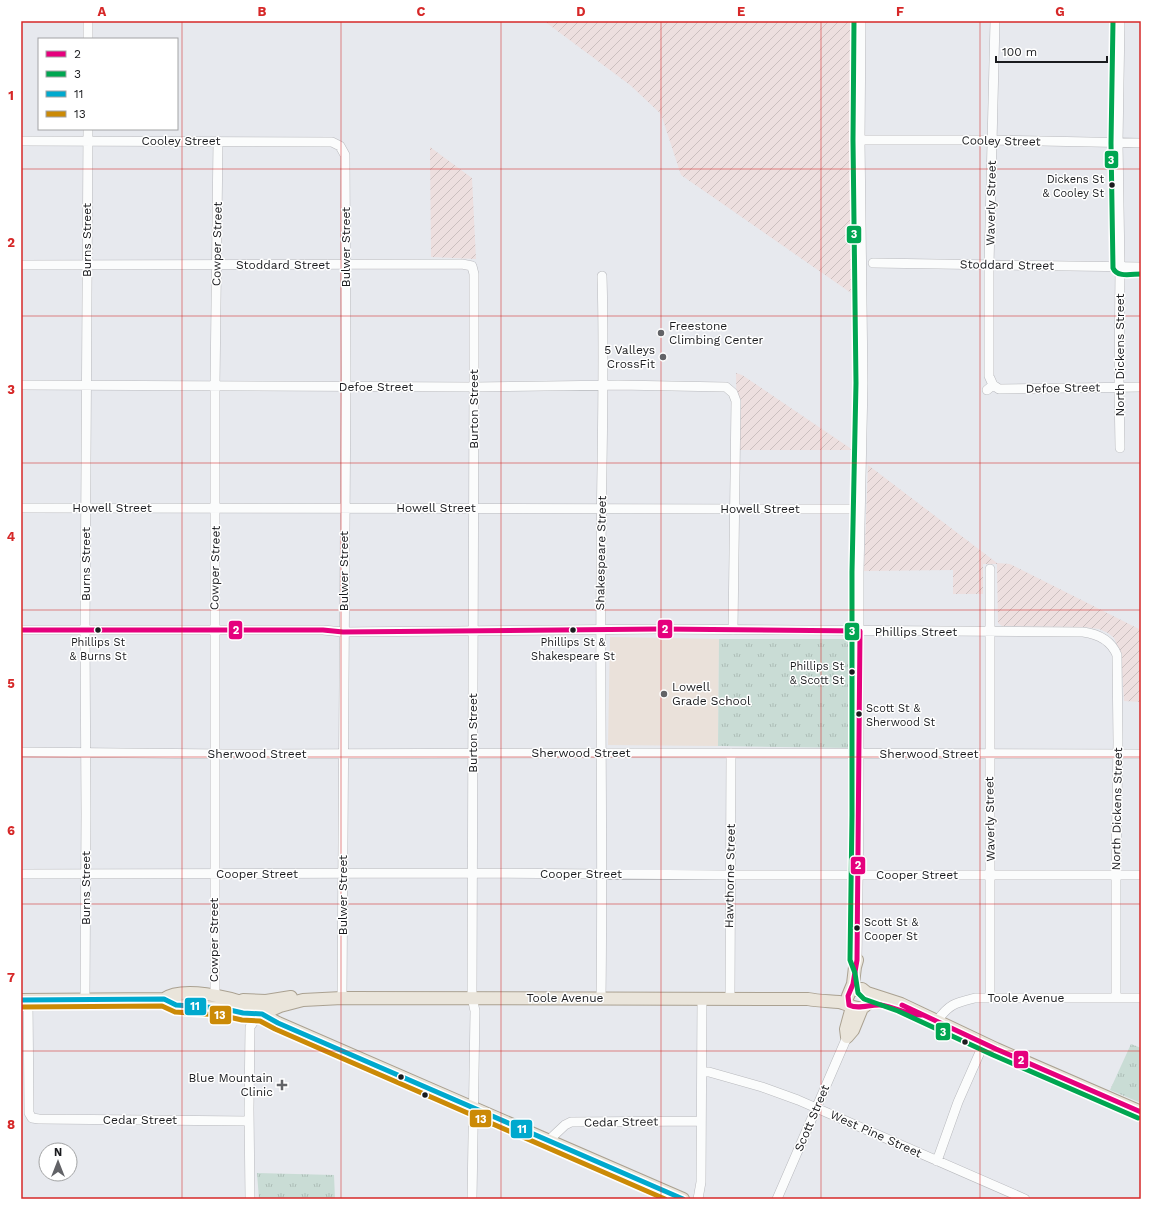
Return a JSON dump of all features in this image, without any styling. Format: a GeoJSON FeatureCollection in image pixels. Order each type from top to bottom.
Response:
{"type":"FeatureCollection","features":[{"type":"Feature","properties":{"kind":"main road"},"geometry":{"type":"LineString","coordinates":[[857,960],[848,999],[857,1006]]}},
{"type":"Feature","properties":{"kind":"main road"},"geometry":{"type":"LineString","coordinates":[[857,960],[862,971],[868,1000],[857,1006]]}},
{"type":"Feature","properties":{"kind":"main road"},"geometry":{"type":"LineString","coordinates":[[850,991],[857,988],[866,992]]}},
{"type":"Feature","properties":{"kind":"main road","name":"Toole Avenue"},"geometry":{"type":"LineString","coordinates":[[808,998],[850,991]]}},
{"type":"Feature","properties":{"kind":"main road","name":"Toole Avenue"},"geometry":{"type":"LineString","coordinates":[[866,992],[901,1004],[921,1015],[938,1021]]}},
{"type":"Feature","properties":{"kind":"main road"},"geometry":{"type":"LineString","coordinates":[[25,1000],[164,999],[174,993],[220,997],[249,1005],[278,1023],[683,1199]]}},
{"type":"Feature","properties":{"kind":"main road","name":"Toole Avenue"},"geometry":{"type":"LineString","coordinates":[[220,997],[255,1001],[266,1001],[288,997],[313,996],[322,998]]}},
{"type":"Feature","properties":{"kind":"main road","name":"Toole Avenue"},"geometry":{"type":"LineString","coordinates":[[262,1014],[292,1002],[322,998],[472,997],[808,998],[841,1002],[857,1006],[871,1004],[882,1005],[903,1012],[921,1015]]}},
{"type":"Feature","properties":{"kind":"main road"},"geometry":{"type":"LineString","coordinates":[[164,999],[176,1005],[221,1008],[243,1013],[262,1014]]}},
{"type":"Feature","properties":{"kind":"main road"},"geometry":{"type":"LineString","coordinates":[[847,1036],[853,1030],[857,1006]]}},
{"type":"Feature","properties":{"kind":"main road"},"geometry":{"type":"LineString","coordinates":[[938,1021],[984,1043],[1141,1112]]}},
{"type":"Feature","properties":{"kind":"street"},"geometry":{"type":"LineString","coordinates":[[88,21],[88,38]]}},
{"type":"Feature","properties":{"kind":"street"},"geometry":{"type":"LineString","coordinates":[[857,960],[863,383],[860,140],[861,21]]}},
{"type":"Feature","properties":{"kind":"street","name":"Waverly Street"},"geometry":{"type":"LineString","coordinates":[[990,387],[988,376],[989,265],[995,21]]}},
{"type":"Feature","properties":{"kind":"street","name":"North Dickens Street"},"geometry":{"type":"LineString","coordinates":[[1120,21],[1118,143],[1120,448]]}},
{"type":"Feature","properties":{"kind":"street","name":"Burns Street"},"geometry":{"type":"LineString","coordinates":[[85,999],[85,630],[88,130]]}},
{"type":"Feature","properties":{"kind":"street","name":"Cooley Street"},"geometry":{"type":"LineString","coordinates":[[860,140],[992,140],[1141,143]]}},
{"type":"Feature","properties":{"kind":"street","name":"Cowper Street"},"geometry":{"type":"LineString","coordinates":[[218,141],[215,385],[216,508],[214,631],[214,874],[220,997]]}},
{"type":"Feature","properties":{"kind":"street","name":"Cooley Street"},"geometry":{"type":"LineString","coordinates":[[21,142],[332,142],[340,146]]}},
{"type":"Feature","properties":{"kind":"street","name":"Bulwer Street"},"geometry":{"type":"LineString","coordinates":[[340,146],[346,158],[342,998]]}},
{"type":"Feature","properties":{"kind":"street","name":"Stoddard Street"},"geometry":{"type":"LineString","coordinates":[[873,263],[1141,267]]}},
{"type":"Feature","properties":{"kind":"street","name":"Stoddard Street"},"geometry":{"type":"LineString","coordinates":[[21,265],[462,264],[472,266]]}},
{"type":"Feature","properties":{"kind":"street","name":"Burton Street"},"geometry":{"type":"LineString","coordinates":[[472,266],[474,274],[472,997],[475,1011],[472,1199]]}},
{"type":"Feature","properties":{"kind":"street","name":"Shakespeare Street"},"geometry":{"type":"LineString","coordinates":[[601,998],[603,874],[601,754],[603,386],[602,276]]}},
{"type":"Feature","properties":{"kind":"street","name":"Defoe Street"},"geometry":{"type":"LineString","coordinates":[[21,385],[726,387],[731,390],[736,401],[734,509]]}},
{"type":"Feature","properties":{"kind":"street","name":"Defoe Street"},"geometry":{"type":"LineString","coordinates":[[990,387],[998,389],[1141,387]]}},
{"type":"Feature","properties":{"kind":"street","name":"Howell Street"},"geometry":{"type":"LineString","coordinates":[[21,508],[851,509]]}},
{"type":"Feature","properties":{"kind":"street"},"geometry":{"type":"LineString","coordinates":[[733,630],[734,509]]}},
{"type":"Feature","properties":{"kind":"street","name":"Waverly Street"},"geometry":{"type":"LineString","coordinates":[[990,569],[990,997]]}},
{"type":"Feature","properties":{"kind":"street","name":"Phillips Street"},"geometry":{"type":"LineString","coordinates":[[21,630],[323,630],[344,632],[733,630],[1092,633]]}},
{"type":"Feature","properties":{"kind":"street","name":"North Dickens Street"},"geometry":{"type":"LineString","coordinates":[[1092,633],[1106,640],[1115,649],[1117,655],[1118,754],[1116,997]]}},
{"type":"Feature","properties":{"kind":"street","name":"Sherwood Street"},"geometry":{"type":"LineString","coordinates":[[21,752],[214,754],[1141,754]]}},
{"type":"Feature","properties":{"kind":"street","name":"Hawthorne Street"},"geometry":{"type":"LineString","coordinates":[[730,998],[731,753]]}},
{"type":"Feature","properties":{"kind":"street","name":"Cooper Street"},"geometry":{"type":"LineString","coordinates":[[21,874],[472,873],[730,875],[1141,875]]}},
{"type":"Feature","properties":{"kind":"street"},"geometry":{"type":"LineString","coordinates":[[698,1199],[701,1182],[702,998]]}},
{"type":"Feature","properties":{"kind":"street","name":"Toole Avenue"},"geometry":{"type":"LineString","coordinates":[[938,1021],[945,1010],[956,1003],[975,998],[1141,998]]}},
{"type":"Feature","properties":{"kind":"street","name":"Cedar Street"},"geometry":{"type":"LineString","coordinates":[[25,1000],[29,1113],[32,1118],[249,1121]]}},
{"type":"Feature","properties":{"kind":"street"},"geometry":{"type":"LineString","coordinates":[[250,1199],[250,1027],[262,1014]]}},
{"type":"Feature","properties":{"kind":"street","name":"Scott Street"},"geometry":{"type":"LineString","coordinates":[[777,1199],[847,1036]]}},
{"type":"Feature","properties":{"kind":"street"},"geometry":{"type":"LineString","coordinates":[[937,1161],[958,1102],[984,1043]]}},
{"type":"Feature","properties":{"kind":"street","name":"West Pine Street"},"geometry":{"type":"LineString","coordinates":[[702,1072],[709,1072],[762,1087],[817,1108],[1025,1199]]}},
{"type":"Feature","properties":{"kind":"street","name":"Cedar Street"},"geometry":{"type":"LineString","coordinates":[[549,1140],[562,1127],[571,1122],[701,1121]]}},
{"type":"Feature","properties":{"kind":"shaded area"},"geometry":{"type":"Polygon","coordinates":[[[544,21],[853,21],[851,293],[681,175],[661,114],[630,85],[544,21]]]}},
{"type":"Feature","properties":{"kind":"shaded area"},"geometry":{"type":"Polygon","coordinates":[[[430,147],[472,178],[476,259],[431,257],[430,147]]]}},
{"type":"Feature","properties":{"kind":"shaded area"},"geometry":{"type":"Polygon","coordinates":[[[736,373],[742,375],[853,450],[737,450],[736,373]]]}},
{"type":"Feature","properties":{"kind":"shaded area"},"geometry":{"type":"Polygon","coordinates":[[[868,465],[997,563],[1010,564],[1141,630],[1141,702],[1124,701],[1121,654],[1114,638],[1108,633],[1099,629],[1084,627],[1002,626],[998,623],[997,564],[983,564],[983,594],[953,594],[953,570],[864,571],[868,465]]]}},
{"type":"Feature","properties":{"kind":"shaded area","name":"Lowell Grade School"},"geometry":{"type":"Polygon","coordinates":[[[610,637],[719,639],[718,746],[608,745],[610,637]]]}},
{"type":"Feature","properties":{"kind":"green space"},"geometry":{"type":"Polygon","coordinates":[[[719,639],[852,639],[851,748],[718,746],[719,639]]]}},
{"type":"Feature","properties":{"kind":"green space"},"geometry":{"type":"Polygon","coordinates":[[[1131,1044],[1141,1048],[1141,1103],[1110,1090],[1131,1044]]]}},
{"type":"Feature","properties":{"kind":"green space"},"geometry":{"type":"Polygon","coordinates":[[[257,1173],[334,1175],[335,1199],[259,1199],[257,1173]]]}},
{"type":"Feature","properties":{"kind":"transit line","name":"3"},"geometry":{"type":"LineString","coordinates":[[854,21],[853,140],[856,383],[852,572],[852,815],[850,960],[855,973],[858,993],[864,999],[898,1011],[993,1055],[1138,1118]]}},
{"type":"Feature","properties":{"kind":"transit line","name":"3"},"geometry":{"type":"LineString","coordinates":[[1113,21],[1111,143],[1113,268],[1121,274],[1141,274]]}},
{"type":"Feature","properties":{"kind":"transit line","name":"2"},"geometry":{"type":"LineString","coordinates":[[21,630],[323,630],[343,632],[660,629],[860,631],[857,960],[853,984],[848,996],[849,1005],[857,1007],[881,1005],[911,1014],[921,1015]]}},
{"type":"Feature","properties":{"kind":"transit line","name":"11"},"geometry":{"type":"LineString","coordinates":[[21,1000],[164,999],[176,1005],[221,1008],[243,1013],[262,1014],[278,1023],[683,1199]]}},
{"type":"Feature","properties":{"kind":"transit line","name":"2"},"geometry":{"type":"LineString","coordinates":[[902,1005],[996,1049],[1141,1112]]}},
{"type":"Feature","properties":{"kind":"transit line","name":"13"},"geometry":{"type":"LineString","coordinates":[[21,1007],[162,1006],[175,1012],[220,1015],[242,1020],[260,1021],[275,1029],[665,1199]]}},
{"type":"Feature","properties":{"kind":"place","name":"Dickens St & Cooley St"},"geometry":{"type":"Point","coordinates":[1112,185]}},
{"type":"Feature","properties":{"kind":"place","name":"Freestone Climbing Center"},"geometry":{"type":"Point","coordinates":[661,333]}},
{"type":"Feature","properties":{"kind":"place","name":"5 Valleys CrossFit"},"geometry":{"type":"Point","coordinates":[663,357]}},
{"type":"Feature","properties":{"kind":"place","name":"Phillips St & Burns St"},"geometry":{"type":"Point","coordinates":[98,630]}},
{"type":"Feature","properties":{"kind":"place","name":"Phillips St & Shakespeare St"},"geometry":{"type":"Point","coordinates":[573,630]}},
{"type":"Feature","properties":{"kind":"place","name":"Phillips St & Scott St"},"geometry":{"type":"Point","coordinates":[852,672]}},
{"type":"Feature","properties":{"kind":"place","name":"Lowell Grade School"},"geometry":{"type":"Point","coordinates":[664,694]}},
{"type":"Feature","properties":{"kind":"place","name":"Scott St & Sherwood St"},"geometry":{"type":"Point","coordinates":[859,714]}},
{"type":"Feature","properties":{"kind":"place","name":"Scott St & Cooper St"},"geometry":{"type":"Point","coordinates":[857,928]}},
{"type":"Feature","properties":{"kind":"place","name":"Blue Mountain Clinic"},"geometry":{"type":"Point","coordinates":[282,1085]}}]}
